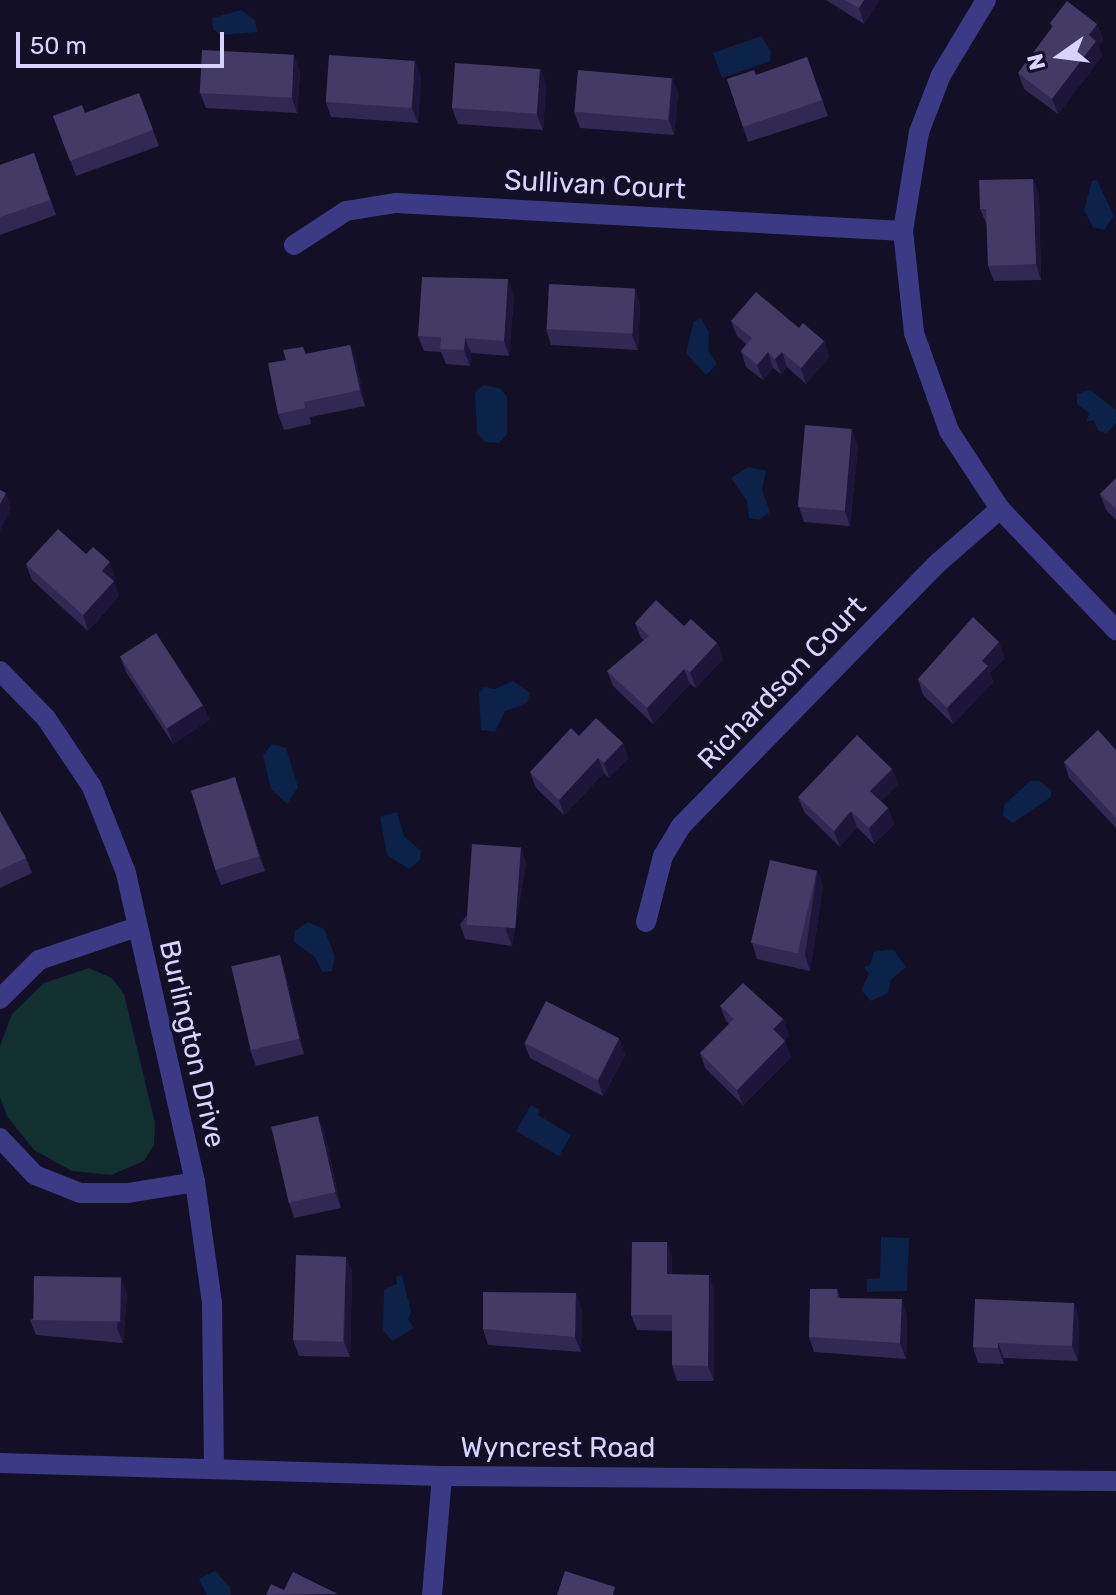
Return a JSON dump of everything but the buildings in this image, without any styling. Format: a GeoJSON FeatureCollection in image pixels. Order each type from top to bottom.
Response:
{"type":"FeatureCollection","features":[{"type":"Feature","properties":{"kind":"street"},"geometry":{"type":"LineString","coordinates":[[986,0],[956,45],[926,112],[903,231],[905,275],[925,372],[949,431],[1000,509],[1116,630]]}},
{"type":"Feature","properties":{"kind":"street","name":"Sullivan Court"},"geometry":{"type":"LineString","coordinates":[[294,245],[346,211],[396,203],[903,231]]}},
{"type":"Feature","properties":{"kind":"street","name":"Richardson Court"},"geometry":{"type":"LineString","coordinates":[[646,922],[663,856],[681,826],[939,562],[1000,509]]}},
{"type":"Feature","properties":{"kind":"street","name":"Burlington Drive"},"geometry":{"type":"LineString","coordinates":[[0,671],[46,718],[92,787],[119,849],[195,1182],[212,1303],[214,1468]]}},
{"type":"Feature","properties":{"kind":"street"},"geometry":{"type":"LineString","coordinates":[[0,999],[39,960],[137,927]]}},
{"type":"Feature","properties":{"kind":"street"},"geometry":{"type":"LineString","coordinates":[[0,1138],[35,1175],[80,1193],[128,1193],[195,1182]]}},
{"type":"Feature","properties":{"kind":"street","name":"Wyncrest Road"},"geometry":{"type":"LineString","coordinates":[[0,1463],[442,1476],[1116,1481]]}},
{"type":"Feature","properties":{"kind":"street"},"geometry":{"type":"LineString","coordinates":[[432,1595],[442,1476]]}},
{"type":"Feature","properties":{"kind":"green space"},"geometry":{"type":"Polygon","coordinates":[[[89,968],[112,978],[124,994],[155,1123],[154,1145],[144,1161],[111,1175],[72,1171],[34,1150],[7,1116],[0,1097],[0,1046],[12,1014],[44,983],[89,968]]]}},
{"type":"Feature","properties":{"kind":"water"},"geometry":{"type":"Polygon","coordinates":[[[241,10],[255,20],[257,32],[221,35],[213,29],[212,18],[241,10]]]}},
{"type":"Feature","properties":{"kind":"water"},"geometry":{"type":"Polygon","coordinates":[[[761,36],[771,51],[770,61],[722,78],[713,53],[761,36]]]}},
{"type":"Feature","properties":{"kind":"water"},"geometry":{"type":"Polygon","coordinates":[[[1097,180],[1114,216],[1104,230],[1093,227],[1084,210],[1092,181],[1097,180]]]}},
{"type":"Feature","properties":{"kind":"water"},"geometry":{"type":"Polygon","coordinates":[[[701,319],[709,333],[708,350],[717,364],[706,375],[686,353],[694,321],[701,319]]]}},
{"type":"Feature","properties":{"kind":"water"},"geometry":{"type":"Polygon","coordinates":[[[483,385],[500,388],[507,397],[507,434],[499,443],[485,442],[477,433],[475,393],[483,385]]]}},
{"type":"Feature","properties":{"kind":"water"},"geometry":{"type":"Polygon","coordinates":[[[1090,390],[1116,410],[1116,423],[1107,433],[1098,431],[1094,420],[1086,422],[1089,413],[1077,404],[1077,394],[1090,390]]]}},
{"type":"Feature","properties":{"kind":"water"},"geometry":{"type":"Polygon","coordinates":[[[748,467],[766,471],[762,490],[770,512],[759,520],[749,518],[747,501],[731,478],[748,467]]]}},
{"type":"Feature","properties":{"kind":"water"},"geometry":{"type":"Polygon","coordinates":[[[513,681],[530,693],[527,703],[505,711],[495,732],[481,730],[479,693],[484,687],[495,689],[513,681]]]}},
{"type":"Feature","properties":{"kind":"water"},"geometry":{"type":"Polygon","coordinates":[[[272,744],[286,748],[298,787],[287,804],[271,789],[263,755],[272,744]]]}},
{"type":"Feature","properties":{"kind":"water"},"geometry":{"type":"Polygon","coordinates":[[[1030,781],[1039,781],[1051,790],[1051,797],[1013,823],[1003,816],[1004,805],[1030,781]]]}},
{"type":"Feature","properties":{"kind":"water"},"geometry":{"type":"Polygon","coordinates":[[[397,812],[404,836],[421,851],[420,860],[409,869],[387,855],[380,817],[397,812]]]}},
{"type":"Feature","properties":{"kind":"water"},"geometry":{"type":"Polygon","coordinates":[[[308,922],[324,929],[335,956],[332,971],[322,972],[315,957],[294,942],[295,931],[308,922]]]}},
{"type":"Feature","properties":{"kind":"water"},"geometry":{"type":"Polygon","coordinates":[[[893,949],[906,967],[891,980],[888,993],[871,1001],[861,990],[869,974],[864,967],[870,965],[874,952],[893,949]]]}},
{"type":"Feature","properties":{"kind":"water"},"geometry":{"type":"Polygon","coordinates":[[[531,1105],[540,1110],[538,1115],[571,1135],[559,1156],[516,1131],[531,1105]]]}},
{"type":"Feature","properties":{"kind":"water"},"geometry":{"type":"Polygon","coordinates":[[[881,1237],[909,1238],[907,1291],[867,1292],[867,1279],[880,1278],[881,1237]]]}},
{"type":"Feature","properties":{"kind":"water"},"geometry":{"type":"Polygon","coordinates":[[[402,1275],[411,1312],[408,1319],[414,1328],[392,1341],[383,1330],[384,1289],[397,1284],[396,1277],[402,1275]]]}},
{"type":"Feature","properties":{"kind":"water"},"geometry":{"type":"Polygon","coordinates":[[[215,1571],[230,1587],[231,1595],[207,1595],[199,1579],[215,1571]]]}}]}
